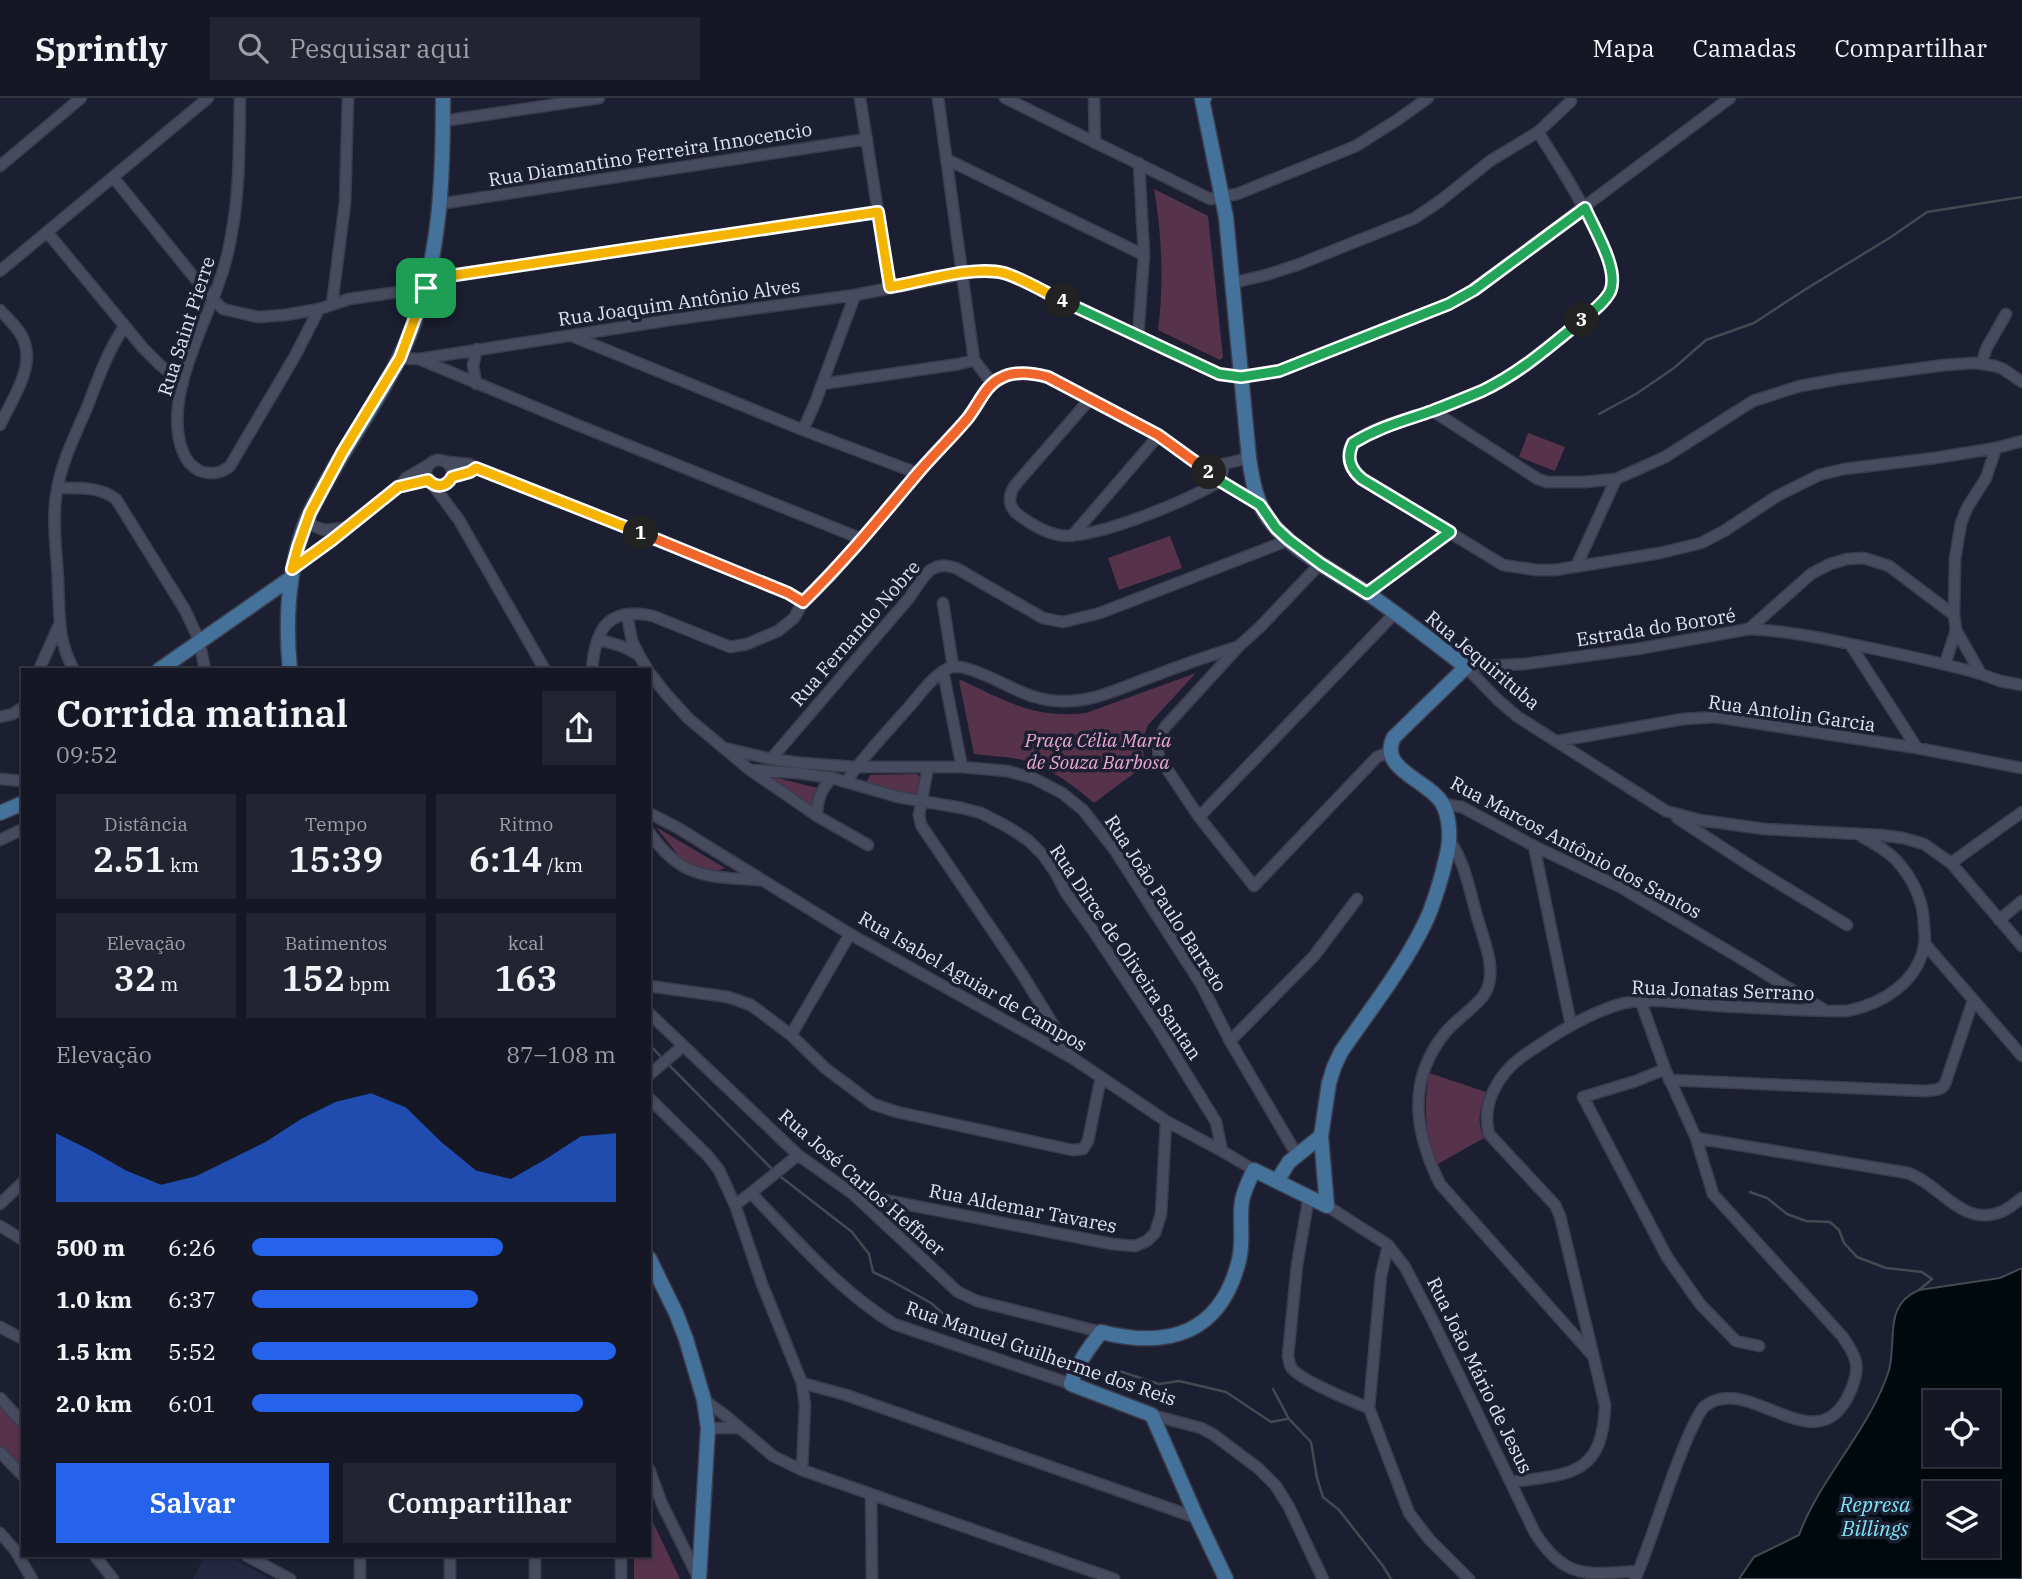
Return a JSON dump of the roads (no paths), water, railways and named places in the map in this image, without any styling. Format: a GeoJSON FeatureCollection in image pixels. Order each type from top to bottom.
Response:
{"type":"FeatureCollection","features":[{"type":"Feature","properties":{"kind":"main road"},"geometry":{"type":"LineString","coordinates":[[290,668],[287,616],[291,573],[306,523],[330,475],[400,358],[428,283],[439,204],[443,98]]}},
{"type":"Feature","properties":{"kind":"main road","name":"Rua Jequirituba"},"geometry":{"type":"LineString","coordinates":[[1202,98],[1223,197],[1249,458],[1260,505],[1276,528],[1289,540],[1395,613],[1466,667]]}},
{"type":"Feature","properties":{"kind":"main road"},"geometry":{"type":"LineString","coordinates":[[162,668],[291,573]]}},
{"type":"Feature","properties":{"kind":"main road"},"geometry":{"type":"LineString","coordinates":[[1390,752],[1394,737],[1466,667]]}},
{"type":"Feature","properties":{"kind":"main road","name":"Rua Marcos Antônio dos Santos"},"geometry":{"type":"LineString","coordinates":[[1390,752],[1393,761],[1401,769],[1431,791],[1442,804]]}},
{"type":"Feature","properties":{"kind":"main road"},"geometry":{"type":"LineString","coordinates":[[0,813],[21,804]]}},
{"type":"Feature","properties":{"kind":"main road"},"geometry":{"type":"LineString","coordinates":[[1327,1206],[1321,1136],[1329,1083],[1341,1052],[1424,925],[1441,878],[1450,841],[1442,804]]}},
{"type":"Feature","properties":{"kind":"main road"},"geometry":{"type":"LineString","coordinates":[[1277,1181],[1289,1162],[1316,1143],[1321,1136]]}},
{"type":"Feature","properties":{"kind":"main road","name":"Rua Isabel Aguiar de Campos"},"geometry":{"type":"LineString","coordinates":[[1254,1170],[1277,1181]]}},
{"type":"Feature","properties":{"kind":"main road","name":"Rua José Carlos Heffner"},"geometry":{"type":"LineString","coordinates":[[1101,1332],[1123,1338],[1169,1338],[1184,1334],[1206,1319],[1220,1303],[1237,1266],[1241,1242],[1242,1202],[1254,1170]]}},
{"type":"Feature","properties":{"kind":"main road","name":"Rua João Mário de Jesus"},"geometry":{"type":"LineString","coordinates":[[1277,1181],[1327,1206]]}},
{"type":"Feature","properties":{"kind":"main road"},"geometry":{"type":"LineString","coordinates":[[651,1262],[681,1326],[704,1400],[708,1428],[699,1579]]}},
{"type":"Feature","properties":{"kind":"main road"},"geometry":{"type":"LineString","coordinates":[[1071,1384],[1076,1368],[1101,1332]]}},
{"type":"Feature","properties":{"kind":"main road","name":"Rua Manuel Guilherme dos Reis"},"geometry":{"type":"LineString","coordinates":[[1071,1384],[1152,1415]]}},
{"type":"Feature","properties":{"kind":"main road"},"geometry":{"type":"LineString","coordinates":[[1152,1415],[1226,1579]]}},
{"type":"Feature","properties":{"kind":"street"},"geometry":{"type":"LineString","coordinates":[[0,166],[81,98]]}},
{"type":"Feature","properties":{"kind":"street"},"geometry":{"type":"LineString","coordinates":[[0,271],[208,98]]}},
{"type":"Feature","properties":{"kind":"street","name":"Rua Saint Pierre"},"geometry":{"type":"LineString","coordinates":[[240,98],[235,213],[228,250],[183,383],[176,425],[185,457],[192,466],[201,471],[216,473],[228,469],[319,310]]}},
{"type":"Feature","properties":{"kind":"street"},"geometry":{"type":"LineString","coordinates":[[332,304],[345,203],[348,98]]}},
{"type":"Feature","properties":{"kind":"street"},"geometry":{"type":"LineString","coordinates":[[443,121],[526,103],[598,98]]}},
{"type":"Feature","properties":{"kind":"street"},"geometry":{"type":"LineString","coordinates":[[860,98],[890,287]]}},
{"type":"Feature","properties":{"kind":"street"},"geometry":{"type":"LineString","coordinates":[[938,98],[974,360],[992,383]]}},
{"type":"Feature","properties":{"kind":"street"},"geometry":{"type":"LineString","coordinates":[[1005,98],[1023,102],[1095,143],[1210,199],[1237,194],[1356,146],[1428,98]]}},
{"type":"Feature","properties":{"kind":"street"},"geometry":{"type":"LineString","coordinates":[[1094,98],[1095,143]]}},
{"type":"Feature","properties":{"kind":"street"},"geometry":{"type":"LineString","coordinates":[[1241,377],[1279,371],[1449,304],[1474,290],[1730,98]]}},
{"type":"Feature","properties":{"kind":"street"},"geometry":{"type":"LineString","coordinates":[[1232,283],[1297,265],[1415,218],[1490,161],[1538,132],[1571,101]]}},
{"type":"Feature","properties":{"kind":"street"},"geometry":{"type":"LineString","coordinates":[[1538,132],[1585,208],[1612,272],[1612,287],[1605,300],[1518,371],[1433,411],[1368,433],[1353,443],[1349,457],[1354,472],[1362,479],[1503,565],[1555,570],[1660,554],[1701,543],[1777,496],[1819,475],[1844,469],[1996,448],[2022,441]]}},
{"type":"Feature","properties":{"kind":"street","name":"Rua Diamantino Ferreira Innocencio"},"geometry":{"type":"LineString","coordinates":[[439,204],[867,139]]}},
{"type":"Feature","properties":{"kind":"street"},"geometry":{"type":"LineString","coordinates":[[946,159],[1144,256]]}},
{"type":"Feature","properties":{"kind":"street"},"geometry":{"type":"LineString","coordinates":[[1138,337],[1144,256],[1139,163]]}},
{"type":"Feature","properties":{"kind":"street"},"geometry":{"type":"LineString","coordinates":[[113,177],[212,300],[223,309],[258,317],[319,310],[349,299],[428,283],[878,212]]}},
{"type":"Feature","properties":{"kind":"street"},"geometry":{"type":"LineString","coordinates":[[47,232],[124,327],[160,365],[183,383]]}},
{"type":"Feature","properties":{"kind":"street","name":"Rua Joaquim Antônio Alves"},"geometry":{"type":"LineString","coordinates":[[400,358],[419,359],[614,328],[855,295],[962,273],[993,271],[1011,276],[1219,374],[1241,377]]}},
{"type":"Feature","properties":{"kind":"street"},"geometry":{"type":"LineString","coordinates":[[803,430],[855,295]]}},
{"type":"Feature","properties":{"kind":"street"},"geometry":{"type":"LineString","coordinates":[[0,310],[23,338],[27,358],[20,382],[0,425]]}},
{"type":"Feature","properties":{"kind":"street"},"geometry":{"type":"LineString","coordinates":[[1982,363],[1986,349],[2006,314]]}},
{"type":"Feature","properties":{"kind":"street"},"geometry":{"type":"LineString","coordinates":[[73,668],[61,641],[55,525],[57,488],[104,364],[124,327]]}},
{"type":"Feature","properties":{"kind":"street"},"geometry":{"type":"LineString","coordinates":[[614,328],[614,353]]}},
{"type":"Feature","properties":{"kind":"street"},"geometry":{"type":"LineString","coordinates":[[569,335],[917,473]]}},
{"type":"Feature","properties":{"kind":"street"},"geometry":{"type":"LineString","coordinates":[[476,384],[473,365],[477,349]]}},
{"type":"Feature","properties":{"kind":"street"},"geometry":{"type":"LineString","coordinates":[[419,359],[862,539]]}},
{"type":"Feature","properties":{"kind":"street"},"geometry":{"type":"LineString","coordinates":[[822,384],[974,360]]}},
{"type":"Feature","properties":{"kind":"street"},"geometry":{"type":"LineString","coordinates":[[1433,411],[1538,479],[1547,482],[1584,482],[1616,479],[1665,457],[1753,401],[1800,387],[1944,365],[1982,363],[2003,369],[2022,382]]}},
{"type":"Feature","properties":{"kind":"street"},"geometry":{"type":"LineString","coordinates":[[592,668],[597,639],[607,622],[618,616],[653,616],[730,647],[747,644],[778,631],[794,618],[803,602],[831,575],[917,473],[968,418],[992,383],[1010,374],[1048,377],[1090,399],[1158,435],[1220,481],[1260,505]]}},
{"type":"Feature","properties":{"kind":"street"},"geometry":{"type":"LineString","coordinates":[[1090,399],[1016,484],[1010,496],[1011,508],[1036,527],[1059,535],[1072,536],[1100,531],[1210,488],[1220,481],[1224,465]]}},
{"type":"Feature","properties":{"kind":"street"},"geometry":{"type":"LineString","coordinates":[[1072,536],[1158,435]]}},
{"type":"Feature","properties":{"kind":"street"},"geometry":{"type":"LineString","coordinates":[[1981,674],[1956,630],[1955,559],[1961,523],[1986,478],[1996,448]]}},
{"type":"Feature","properties":{"kind":"street"},"geometry":{"type":"LineString","coordinates":[[1206,468],[1249,458]]}},
{"type":"Feature","properties":{"kind":"street"},"geometry":{"type":"LineString","coordinates":[[291,573],[406,478],[439,459],[469,464],[788,593],[803,602]]}},
{"type":"Feature","properties":{"kind":"street"},"geometry":{"type":"LineString","coordinates":[[448,462],[452,469],[450,480],[459,520]]}},
{"type":"Feature","properties":{"kind":"street"},"geometry":{"type":"LineString","coordinates":[[428,465],[426,475],[459,520],[544,668]]}},
{"type":"Feature","properties":{"kind":"street"},"geometry":{"type":"LineString","coordinates":[[398,487],[430,482],[441,486],[476,468]]}},
{"type":"Feature","properties":{"kind":"street"},"geometry":{"type":"LineString","coordinates":[[1576,567],[1616,479]]}},
{"type":"Feature","properties":{"kind":"street"},"geometry":{"type":"LineString","coordinates":[[57,488],[100,491],[116,499],[185,611],[200,640],[205,668]]}},
{"type":"Feature","properties":{"kind":"street"},"geometry":{"type":"LineString","coordinates":[[306,523],[324,530],[348,527]]}},
{"type":"Feature","properties":{"kind":"street"},"geometry":{"type":"LineString","coordinates":[[1367,593],[1450,532]]}},
{"type":"Feature","properties":{"kind":"street","name":"Rua Fernando Nobre"},"geometry":{"type":"LineString","coordinates":[[771,759],[933,567],[942,564],[956,568],[1043,618],[1063,622],[1100,612],[1289,540]]}},
{"type":"Feature","properties":{"kind":"street","name":"Estrada do Bororé"},"geometry":{"type":"LineString","coordinates":[[1466,667],[1537,663],[1673,644],[1749,629],[1811,574],[1830,564],[1857,558],[1889,566],[1954,615]]}},
{"type":"Feature","properties":{"kind":"street"},"geometry":{"type":"LineString","coordinates":[[1321,564],[1239,646],[1165,727],[1159,737],[1159,757],[1199,817],[1254,886],[1377,757],[1390,752]]}},
{"type":"Feature","properties":{"kind":"street"},"geometry":{"type":"LineString","coordinates":[[943,603],[948,669],[962,766]]}},
{"type":"Feature","properties":{"kind":"street"},"geometry":{"type":"LineString","coordinates":[[1199,817],[1395,613]]}},
{"type":"Feature","properties":{"kind":"street"},"geometry":{"type":"LineString","coordinates":[[627,615],[632,641],[647,668]]}},
{"type":"Feature","properties":{"kind":"street"},"geometry":{"type":"LineString","coordinates":[[39,668],[60,623]]}},
{"type":"Feature","properties":{"kind":"street"},"geometry":{"type":"LineString","coordinates":[[1749,629],[1782,631],[1850,644],[1945,664],[2022,685]]}},
{"type":"Feature","properties":{"kind":"street"},"geometry":{"type":"LineString","coordinates":[[1945,664],[1956,630]]}},
{"type":"Feature","properties":{"kind":"street"},"geometry":{"type":"LineString","coordinates":[[597,639],[617,644],[639,655]]}},
{"type":"Feature","properties":{"kind":"street"},"geometry":{"type":"LineString","coordinates":[[1850,644],[1916,748]]}},
{"type":"Feature","properties":{"kind":"street"},"geometry":{"type":"LineString","coordinates":[[846,782],[924,690],[948,669],[962,667],[1025,695],[1048,700],[1081,701],[1239,646]]}},
{"type":"Feature","properties":{"kind":"street","name":"Rua Jequirituba"},"geometry":{"type":"LineString","coordinates":[[1466,667],[1518,717],[1666,811],[1700,820],[1764,829],[1903,838],[1924,845],[1951,863],[2022,946]]}},
{"type":"Feature","properties":{"kind":"street"},"geometry":{"type":"LineString","coordinates":[[651,674],[688,719],[750,771],[817,816],[868,845]]}},
{"type":"Feature","properties":{"kind":"street"},"geometry":{"type":"LineString","coordinates":[[0,717],[13,714],[21,708]]}},
{"type":"Feature","properties":{"kind":"street","name":"Rua Antolin Garcia"},"geometry":{"type":"LineString","coordinates":[[1558,741],[1710,716],[1916,748],[2022,768]]}},
{"type":"Feature","properties":{"kind":"street","name":"Rua João Paulo Barreto"},"geometry":{"type":"LineString","coordinates":[[725,748],[771,759],[856,767],[962,766],[1007,771],[1033,778],[1062,793],[1083,810],[1114,849],[1202,984],[1230,1041],[1297,1155]]}},
{"type":"Feature","properties":{"kind":"street"},"geometry":{"type":"LineString","coordinates":[[928,767],[919,815],[920,824],[1022,974],[1074,1059]]}},
{"type":"Feature","properties":{"kind":"street"},"geometry":{"type":"LineString","coordinates":[[750,771],[832,778],[922,801]]}},
{"type":"Feature","properties":{"kind":"street"},"geometry":{"type":"LineString","coordinates":[[817,816],[822,790],[832,778]]}},
{"type":"Feature","properties":{"kind":"street"},"geometry":{"type":"LineString","coordinates":[[0,779],[21,781]]}},
{"type":"Feature","properties":{"kind":"street","name":"Rua Dirce de Oliveira Santan"},"geometry":{"type":"LineString","coordinates":[[922,801],[981,813],[1028,840],[1042,855],[1158,1027],[1216,1122],[1222,1151]]}},
{"type":"Feature","properties":{"kind":"street","name":"Rua Marcos Antônio dos Santos"},"geometry":{"type":"LineString","coordinates":[[1442,804],[1462,807],[1534,846],[1620,887],[1825,1011]]}},
{"type":"Feature","properties":{"kind":"street"},"geometry":{"type":"LineString","coordinates":[[1666,811],[1847,925]]}},
{"type":"Feature","properties":{"kind":"street"},"geometry":{"type":"LineString","coordinates":[[1951,863],[2022,812]]}},
{"type":"Feature","properties":{"kind":"street","name":"Rua Isabel Aguiar de Campos"},"geometry":{"type":"LineString","coordinates":[[651,814],[850,933],[1074,1059],[1166,1121],[1254,1170]]}},
{"type":"Feature","properties":{"kind":"street"},"geometry":{"type":"LineString","coordinates":[[0,840],[21,830]]}},
{"type":"Feature","properties":{"kind":"street"},"geometry":{"type":"LineString","coordinates":[[651,834],[678,864],[695,873],[711,877],[762,880]]}},
{"type":"Feature","properties":{"kind":"street","name":"Rua Jonatas Serrano"},"geometry":{"type":"LineString","coordinates":[[1511,1482],[1558,1475],[1578,1469],[1590,1460],[1600,1445],[1605,1427],[1605,1405],[1571,1257],[1555,1205],[1489,1134],[1487,1107],[1502,1076],[1516,1061],[1571,1025],[1619,1004],[1661,1001],[1847,1011],[1867,1007],[1882,1000],[1909,978],[1919,963],[1925,944],[1923,913],[1909,877],[1896,860],[1881,847],[1857,834]]}},
{"type":"Feature","properties":{"kind":"street"},"geometry":{"type":"LineString","coordinates":[[1450,841],[1464,870],[1489,959],[1490,976],[1484,995],[1446,1032],[1433,1050],[1424,1072],[1419,1092],[1418,1114],[1425,1152],[1440,1184],[1595,1358]]}},
{"type":"Feature","properties":{"kind":"street"},"geometry":{"type":"LineString","coordinates":[[1534,846],[1571,1025]]}},
{"type":"Feature","properties":{"kind":"street"},"geometry":{"type":"LineString","coordinates":[[1230,1041],[1314,956],[1357,900]]}},
{"type":"Feature","properties":{"kind":"street"},"geometry":{"type":"LineString","coordinates":[[1999,920],[2022,901]]}},
{"type":"Feature","properties":{"kind":"street"},"geometry":{"type":"LineString","coordinates":[[791,1035],[850,933]]}},
{"type":"Feature","properties":{"kind":"street"},"geometry":{"type":"LineString","coordinates":[[1925,944],[2022,1056]]}},
{"type":"Feature","properties":{"kind":"street"},"geometry":{"type":"LineString","coordinates":[[651,986],[740,1000],[761,1011],[825,1068],[873,1104],[897,1112],[1072,1150],[1083,1149],[1088,1141],[1093,1127],[1101,1077]]}},
{"type":"Feature","properties":{"kind":"street"},"geometry":{"type":"LineString","coordinates":[[1759,1346],[1736,1340],[1693,1295],[1667,1257],[1583,1097],[1667,1074],[1924,1091],[1941,1089],[1973,1000]]}},
{"type":"Feature","properties":{"kind":"street"},"geometry":{"type":"LineString","coordinates":[[1636,1575],[1687,1440],[1702,1408],[1715,1399],[1740,1399],[1800,1420],[1824,1422],[1846,1401],[1857,1367],[1855,1355],[1842,1336],[1713,1194],[1696,1138],[1667,1074],[1641,1002]]}},
{"type":"Feature","properties":{"kind":"street","name":"Rua José Carlos Heffner"},"geometry":{"type":"LineString","coordinates":[[651,1015],[798,1155],[853,1194],[958,1292],[977,1301],[1101,1332]]}},
{"type":"Feature","properties":{"kind":"street"},"geometry":{"type":"LineString","coordinates":[[651,1072],[683,1046]]}},
{"type":"Feature","properties":{"kind":"street"},"geometry":{"type":"LineString","coordinates":[[651,1100],[708,1156],[719,1170],[734,1205],[802,1383],[805,1405],[802,1470]]}},
{"type":"Feature","properties":{"kind":"street","name":"Rua Aldemar Tavares"},"geometry":{"type":"LineString","coordinates":[[853,1194],[1112,1244],[1135,1246],[1156,1233],[1161,1213],[1166,1121]]}},
{"type":"Feature","properties":{"kind":"street"},"geometry":{"type":"LineString","coordinates":[[1696,1138],[1908,1173],[1922,1178],[1960,1209],[1972,1214],[2003,1211],[2022,1198]]}},
{"type":"Feature","properties":{"kind":"street"},"geometry":{"type":"LineString","coordinates":[[734,1205],[798,1155]]}},
{"type":"Feature","properties":{"kind":"street"},"geometry":{"type":"LineString","coordinates":[[0,1204],[21,1184]]}},
{"type":"Feature","properties":{"kind":"street","name":"Rua Manuel Guilherme dos Reis"},"geometry":{"type":"LineString","coordinates":[[751,1194],[849,1290],[873,1311],[894,1324],[1071,1384]]}},
{"type":"Feature","properties":{"kind":"street"},"geometry":{"type":"LineString","coordinates":[[1310,1196],[1297,1265],[1289,1364],[1304,1377],[1370,1408]]}},
{"type":"Feature","properties":{"kind":"street","name":"Rua João Mário de Jesus"},"geometry":{"type":"LineString","coordinates":[[1327,1206],[1388,1245],[1405,1268],[1544,1548],[1557,1562],[1570,1570],[1636,1575]]}},
{"type":"Feature","properties":{"kind":"street"},"geometry":{"type":"LineString","coordinates":[[0,1226],[21,1239]]}},
{"type":"Feature","properties":{"kind":"street"},"geometry":{"type":"LineString","coordinates":[[1388,1245],[1381,1276],[1370,1408],[1409,1513],[1429,1539],[1469,1579]]}},
{"type":"Feature","properties":{"kind":"street"},"geometry":{"type":"LineString","coordinates":[[0,1327],[21,1338]]}},
{"type":"Feature","properties":{"kind":"street"},"geometry":{"type":"LineString","coordinates":[[802,1383],[846,1395],[1197,1518]]}},
{"type":"Feature","properties":{"kind":"street"},"geometry":{"type":"LineString","coordinates":[[0,1398],[21,1421]]}},
{"type":"Feature","properties":{"kind":"street"},"geometry":{"type":"LineString","coordinates":[[704,1400],[774,1456],[802,1470],[1114,1579]]}},
{"type":"Feature","properties":{"kind":"street","name":"Rua Manuel Guilherme dos Reis"},"geometry":{"type":"LineString","coordinates":[[1152,1415],[1186,1423],[1208,1432],[1258,1468],[1276,1486],[1289,1507],[1323,1579]]}},
{"type":"Feature","properties":{"kind":"street"},"geometry":{"type":"LineString","coordinates":[[708,1428],[739,1428]]}},
{"type":"Feature","properties":{"kind":"street"},"geometry":{"type":"LineString","coordinates":[[0,1452],[21,1474]]}},
{"type":"Feature","properties":{"kind":"street"},"geometry":{"type":"LineString","coordinates":[[651,1474],[662,1504],[699,1579]]}},
{"type":"Feature","properties":{"kind":"street"},"geometry":{"type":"LineString","coordinates":[[872,1494],[872,1579]]}},
{"type":"Feature","properties":{"kind":"street"},"geometry":{"type":"LineString","coordinates":[[0,1534],[15,1550],[32,1579]]}},
{"type":"Feature","properties":{"kind":"street"},"geometry":{"type":"LineString","coordinates":[[96,1557],[113,1579]]}},
{"type":"Feature","properties":{"kind":"street"},"geometry":{"type":"LineString","coordinates":[[249,1557],[290,1579]]}},
{"type":"Feature","properties":{"kind":"street"},"geometry":{"type":"LineString","coordinates":[[360,1557],[360,1579]]}},
{"type":"Feature","properties":{"kind":"street"},"geometry":{"type":"LineString","coordinates":[[450,1557],[450,1579]]}},
{"type":"Feature","properties":{"kind":"street"},"geometry":{"type":"LineString","coordinates":[[535,1557],[535,1579]]}},
{"type":"Feature","properties":{"kind":"street"},"geometry":{"type":"LineString","coordinates":[[621,1557],[621,1579]]}},
{"type":"Feature","properties":{"kind":"water","name":"Represa Billings"},"geometry":{"type":"Polygon","coordinates":[[[2022,1268],[2022,1579],[1739,1579],[1754,1557],[1799,1535],[1808,1513],[1881,1392],[1889,1370],[1896,1314],[1900,1305],[1919,1290],[2000,1278],[2022,1268]]]}},
{"type":"Feature","properties":{"kind":"waterway"},"geometry":{"type":"LineString","coordinates":[[1599,414],[1636,394],[1674,368],[1706,340],[1754,323],[1927,212],[2022,197]]}},
{"type":"Feature","properties":{"kind":"waterway"},"geometry":{"type":"LineString","coordinates":[[651,1046],[662,1058]]}},
{"type":"Feature","properties":{"kind":"waterway"},"geometry":{"type":"LineString","coordinates":[[667,1063],[773,1170]]}},
{"type":"Feature","properties":{"kind":"waterway"},"geometry":{"type":"LineString","coordinates":[[781,1177],[852,1232],[869,1254],[873,1272],[931,1303],[947,1317],[1008,1345],[1040,1351],[1069,1364]]}},
{"type":"Feature","properties":{"kind":"waterway"},"geometry":{"type":"LineString","coordinates":[[1750,1192],[1767,1198],[1787,1214],[1806,1221],[1830,1222],[1839,1230],[1844,1243],[1857,1257],[1886,1268],[1922,1272],[1932,1279],[1919,1290]]}},
{"type":"Feature","properties":{"kind":"waterway"},"geometry":{"type":"LineString","coordinates":[[1082,1370],[1097,1376],[1116,1370],[1159,1384],[1179,1381],[1226,1392],[1271,1422],[1287,1419]]}},
{"type":"Feature","properties":{"kind":"waterway"},"geometry":{"type":"LineString","coordinates":[[1273,1389],[1289,1419],[1311,1442],[1323,1497],[1339,1510],[1391,1579]]}},
{"type":"Feature","properties":{"kind":"park label","name":"Praça Célia Maria de Souza Barbosa"},"geometry":{"type":"Point","coordinates":[1098,751]}}]}
